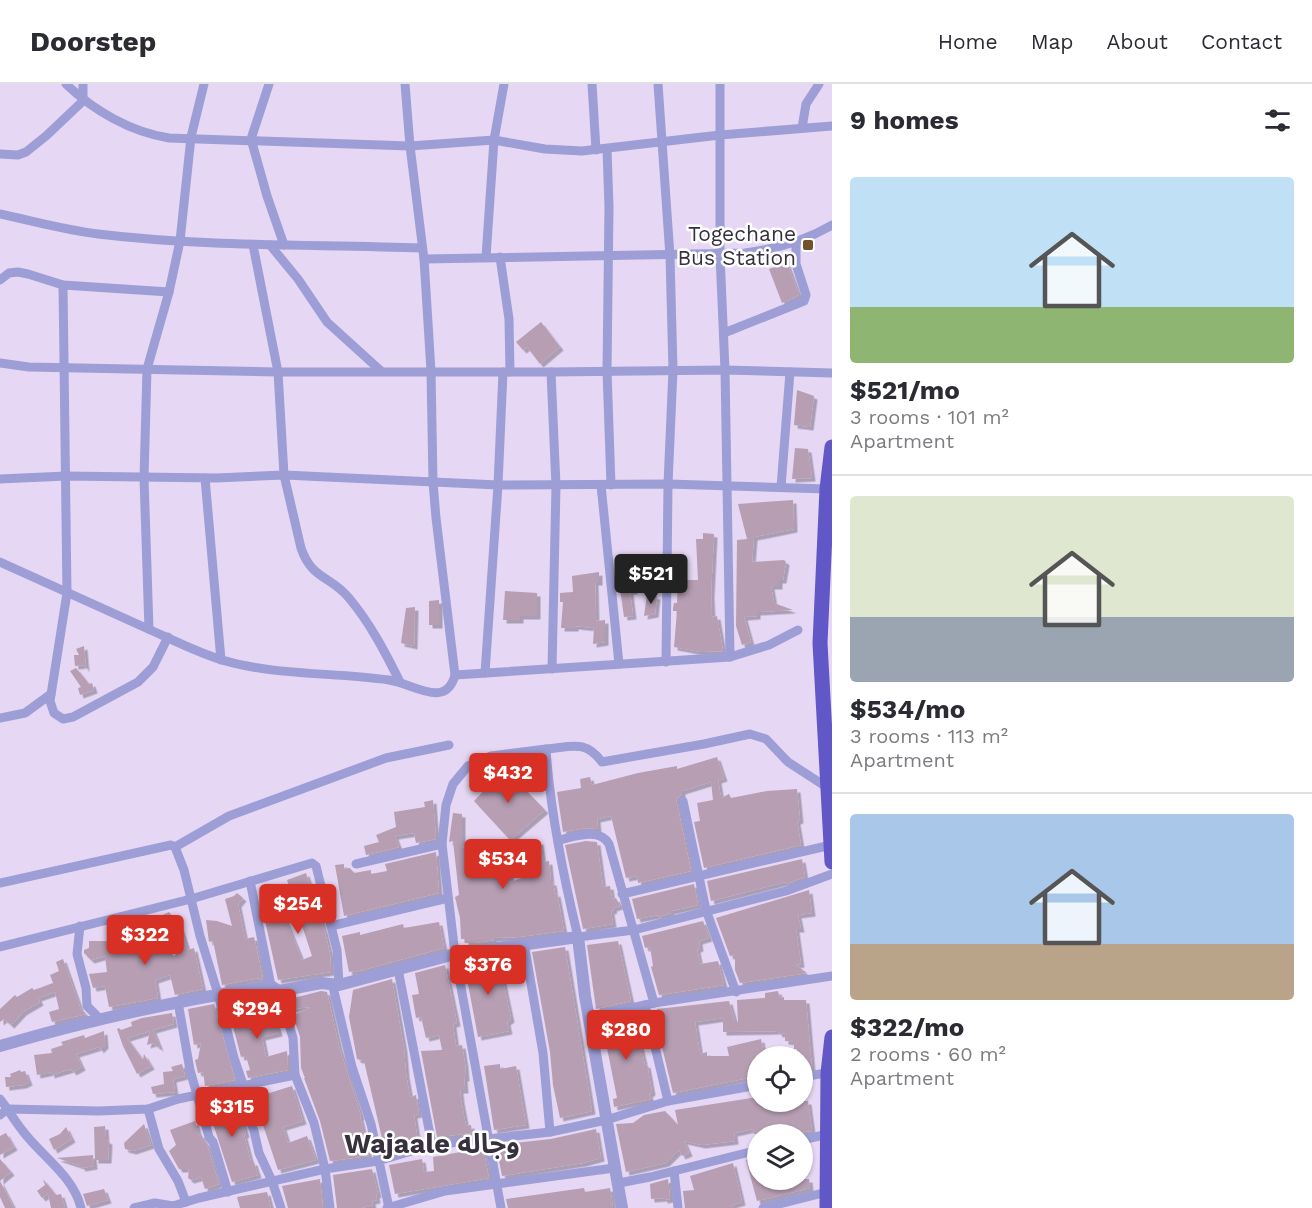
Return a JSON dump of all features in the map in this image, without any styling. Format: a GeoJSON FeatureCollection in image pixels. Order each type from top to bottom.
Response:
{"type":"FeatureCollection","features":[{"type":"Feature","properties":{"kind":"highway"},"geometry":{"type":"LineString","coordinates":[[832,447],[827,489],[820,655],[827,694],[832,862]]}},
{"type":"Feature","properties":{"kind":"highway"},"geometry":{"type":"LineString","coordinates":[[827,1208],[832,1037]]}},
{"type":"Feature","properties":{"kind":"street"},"geometry":{"type":"LineString","coordinates":[[66,84],[83,101],[142,132],[170,138],[410,146],[494,140],[545,149],[596,150],[720,135],[832,126]]}},
{"type":"Feature","properties":{"kind":"street"},"geometry":{"type":"LineString","coordinates":[[0,154],[18,155],[26,152],[46,136],[83,101],[83,84]]}},
{"type":"Feature","properties":{"kind":"street"},"geometry":{"type":"LineString","coordinates":[[148,629],[144,478],[147,369],[169,292],[180,241],[191,137],[204,84]]}},
{"type":"Feature","properties":{"kind":"street"},"geometry":{"type":"LineString","coordinates":[[269,84],[251,139],[284,245]]}},
{"type":"Feature","properties":{"kind":"street"},"geometry":{"type":"LineString","coordinates":[[0,562],[221,660],[311,674],[400,682],[424,692],[438,693],[448,689],[455,675],[433,482],[431,371],[424,259],[405,84]]}},
{"type":"Feature","properties":{"kind":"street"},"geometry":{"type":"LineString","coordinates":[[486,257],[494,140],[504,84]]}},
{"type":"Feature","properties":{"kind":"street"},"geometry":{"type":"LineString","coordinates":[[592,84],[596,150]]}},
{"type":"Feature","properties":{"kind":"street"},"geometry":{"type":"LineString","coordinates":[[658,84],[670,256],[673,370],[668,484],[666,662]]}},
{"type":"Feature","properties":{"kind":"street"},"geometry":{"type":"LineString","coordinates":[[720,84],[720,255],[725,370],[730,657]]}},
{"type":"Feature","properties":{"kind":"street"},"geometry":{"type":"LineString","coordinates":[[802,128],[806,104],[819,84]]}},
{"type":"Feature","properties":{"kind":"street"},"geometry":{"type":"LineString","coordinates":[[607,149],[606,485],[619,664]]}},
{"type":"Feature","properties":{"kind":"street"},"geometry":{"type":"LineString","coordinates":[[0,214],[76,231],[180,241],[253,245],[422,248]]}},
{"type":"Feature","properties":{"kind":"street"},"geometry":{"type":"LineString","coordinates":[[424,259],[720,255],[768,250],[796,242],[832,225]]}},
{"type":"Feature","properties":{"kind":"street"},"geometry":{"type":"LineString","coordinates":[[724,333],[804,301],[806,296],[796,264],[796,242]]}},
{"type":"Feature","properties":{"kind":"street"},"geometry":{"type":"LineString","coordinates":[[253,245],[278,372],[284,475],[301,548],[308,566],[338,587],[359,610],[381,644],[400,682]]}},
{"type":"Feature","properties":{"kind":"street"},"geometry":{"type":"LineString","coordinates":[[270,245],[298,279],[327,322],[381,371]]}},
{"type":"Feature","properties":{"kind":"street"},"geometry":{"type":"LineString","coordinates":[[486,673],[509,319],[500,257]]}},
{"type":"Feature","properties":{"kind":"street"},"geometry":{"type":"LineString","coordinates":[[0,280],[9,273],[18,272],[63,285],[169,292]]}},
{"type":"Feature","properties":{"kind":"street"},"geometry":{"type":"LineString","coordinates":[[63,285],[67,592],[51,694],[51,707],[56,716],[63,719],[73,717],[138,682],[153,667],[168,638]]}},
{"type":"Feature","properties":{"kind":"street"},"geometry":{"type":"LineString","coordinates":[[0,363],[30,367],[278,372],[725,370],[832,373]]}},
{"type":"Feature","properties":{"kind":"street"},"geometry":{"type":"LineString","coordinates":[[551,372],[556,486],[552,669]]}},
{"type":"Feature","properties":{"kind":"street"},"geometry":{"type":"LineString","coordinates":[[781,487],[790,372]]}},
{"type":"Feature","properties":{"kind":"street"},"geometry":{"type":"LineString","coordinates":[[0,479],[66,476],[205,478],[284,475],[498,485],[668,484],[827,489]]}},
{"type":"Feature","properties":{"kind":"street"},"geometry":{"type":"LineString","coordinates":[[205,478],[221,660]]}},
{"type":"Feature","properties":{"kind":"street"},"geometry":{"type":"LineString","coordinates":[[455,675],[730,657],[769,645],[798,630]]}},
{"type":"Feature","properties":{"kind":"street"},"geometry":{"type":"LineString","coordinates":[[0,718],[25,713],[51,694]]}},
{"type":"Feature","properties":{"kind":"street"},"geometry":{"type":"LineString","coordinates":[[501,1208],[455,954],[448,898],[442,844],[446,805],[453,784],[468,766],[491,756],[546,748],[584,746],[597,754],[602,762],[750,734],[766,739],[788,762],[828,788]]}},
{"type":"Feature","properties":{"kind":"street"},"geometry":{"type":"LineString","coordinates":[[0,883],[171,845],[175,847],[229,816],[386,758],[449,745]]}},
{"type":"Feature","properties":{"kind":"street"},"geometry":{"type":"LineString","coordinates":[[546,748],[548,783],[567,893],[578,937],[589,1017],[622,1208]]}},
{"type":"Feature","properties":{"kind":"street"},"geometry":{"type":"LineString","coordinates":[[683,801],[706,910],[736,992]]}},
{"type":"Feature","properties":{"kind":"street"},"geometry":{"type":"LineString","coordinates":[[558,840],[590,835],[602,836],[611,849],[634,930],[668,1101]]}},
{"type":"Feature","properties":{"kind":"street"},"geometry":{"type":"LineString","coordinates":[[356,864],[442,844]]}},
{"type":"Feature","properties":{"kind":"street"},"geometry":{"type":"LineString","coordinates":[[622,894],[831,845]]}},
{"type":"Feature","properties":{"kind":"street"},"geometry":{"type":"LineString","coordinates":[[175,847],[244,1087],[245,1107],[259,1153],[281,1208]]}},
{"type":"Feature","properties":{"kind":"street"},"geometry":{"type":"LineString","coordinates":[[0,946],[191,899],[312,863],[316,866],[337,950],[336,984],[352,1067],[370,1124],[388,1208],[445,1191],[614,1168]]}},
{"type":"Feature","properties":{"kind":"street"},"geometry":{"type":"LineString","coordinates":[[0,1046],[100,1019],[218,994],[336,984],[455,954],[634,930],[786,891],[832,874]]}},
{"type":"Feature","properties":{"kind":"street"},"geometry":{"type":"LineString","coordinates":[[250,881],[275,988],[293,1038],[295,1075],[314,1123],[325,1169],[330,1208]]}},
{"type":"Feature","properties":{"kind":"street"},"geometry":{"type":"LineString","coordinates":[[331,926],[448,898]]}},
{"type":"Feature","properties":{"kind":"street"},"geometry":{"type":"LineString","coordinates":[[80,926],[77,954],[86,988],[87,1006],[100,1019]]}},
{"type":"Feature","properties":{"kind":"street"},"geometry":{"type":"LineString","coordinates":[[524,943],[543,1053],[550,1132]]}},
{"type":"Feature","properties":{"kind":"street"},"geometry":{"type":"LineString","coordinates":[[398,969],[432,1145]]}},
{"type":"Feature","properties":{"kind":"street"},"geometry":{"type":"LineString","coordinates":[[589,1017],[649,1004],[832,976]]}},
{"type":"Feature","properties":{"kind":"street"},"geometry":{"type":"LineString","coordinates":[[178,1002],[190,1070],[228,1192]]}},
{"type":"Feature","properties":{"kind":"street"},"geometry":{"type":"LineString","coordinates":[[813,1075],[830,1073]]}},
{"type":"Feature","properties":{"kind":"street"},"geometry":{"type":"LineString","coordinates":[[4,1112],[148,1109],[178,1099],[295,1075]]}},
{"type":"Feature","properties":{"kind":"street"},"geometry":{"type":"LineString","coordinates":[[134,1208],[155,1203],[169,1207],[325,1169],[378,1161],[432,1145],[550,1132],[606,1120],[668,1101],[747,1087]]}},
{"type":"Feature","properties":{"kind":"street"},"geometry":{"type":"LineString","coordinates":[[0,1100],[4,1112],[68,1180],[81,1208]]}},
{"type":"Feature","properties":{"kind":"street"},"geometry":{"type":"LineString","coordinates":[[148,1109],[159,1149],[178,1180],[186,1202]]}},
{"type":"Feature","properties":{"kind":"street"},"geometry":{"type":"LineString","coordinates":[[813,1137],[828,1134]]}},
{"type":"Feature","properties":{"kind":"street"},"geometry":{"type":"LineString","coordinates":[[619,1183],[747,1153]]}},
{"type":"Feature","properties":{"kind":"street"},"geometry":{"type":"LineString","coordinates":[[674,1171],[678,1208]]}},
{"type":"Feature","properties":{"kind":"street"},"geometry":{"type":"LineString","coordinates":[[763,1208],[827,1192]]}},
{"type":"Feature","properties":{"kind":"building"},"geometry":{"type":"Polygon","coordinates":[[[787,263],[799,295],[782,303],[769,269],[787,263]]]}},
{"type":"Feature","properties":{"kind":"building"},"geometry":{"type":"Polygon","coordinates":[[[541,322],[560,347],[540,364],[527,347],[523,350],[516,342],[541,322]]]}},
{"type":"Feature","properties":{"kind":"building"},"geometry":{"type":"Polygon","coordinates":[[[797,390],[814,396],[810,427],[794,425],[797,390]]]}},
{"type":"Feature","properties":{"kind":"building"},"geometry":{"type":"Polygon","coordinates":[[[795,448],[808,449],[812,478],[792,479],[795,448]]]}},
{"type":"Feature","properties":{"kind":"building"},"geometry":{"type":"Polygon","coordinates":[[[793,500],[794,529],[754,537],[752,562],[784,560],[786,562],[783,580],[779,580],[779,586],[771,586],[774,603],[793,610],[757,612],[757,616],[744,617],[751,642],[742,645],[736,626],[737,540],[747,539],[738,504],[793,500]]]}},
{"type":"Feature","properties":{"kind":"building"},"geometry":{"type":"Polygon","coordinates":[[[703,533],[714,534],[712,617],[717,616],[723,651],[701,652],[674,647],[677,611],[673,611],[673,608],[674,603],[677,603],[678,580],[698,580],[696,539],[703,539],[703,533]]]}},
{"type":"Feature","properties":{"kind":"building"},"geometry":{"type":"Polygon","coordinates":[[[635,570],[634,591],[630,591],[633,616],[624,617],[620,589],[621,571],[635,570]]]}},
{"type":"Feature","properties":{"kind":"building"},"geometry":{"type":"Polygon","coordinates":[[[599,572],[599,582],[595,582],[596,621],[605,620],[605,642],[593,644],[594,628],[575,626],[575,628],[561,628],[563,602],[560,602],[560,593],[573,592],[572,576],[599,572]]]}},
{"type":"Feature","properties":{"kind":"building"},"geometry":{"type":"Polygon","coordinates":[[[505,591],[537,593],[537,616],[520,616],[520,620],[503,620],[505,591]]]}},
{"type":"Feature","properties":{"kind":"building"},"geometry":{"type":"Polygon","coordinates":[[[647,595],[657,596],[655,614],[644,616],[647,595]]]}},
{"type":"Feature","properties":{"kind":"building"},"geometry":{"type":"Polygon","coordinates":[[[439,600],[439,625],[429,625],[429,601],[439,600]]]}},
{"type":"Feature","properties":{"kind":"building"},"geometry":{"type":"Polygon","coordinates":[[[415,607],[414,646],[401,643],[406,608],[415,607]]]}},
{"type":"Feature","properties":{"kind":"building"},"geometry":{"type":"Polygon","coordinates":[[[84,646],[86,669],[84,665],[75,666],[74,655],[79,655],[76,649],[84,646]]]}},
{"type":"Feature","properties":{"kind":"building"},"geometry":{"type":"Polygon","coordinates":[[[76,668],[89,684],[92,683],[94,690],[80,695],[78,688],[81,687],[70,671],[76,668]]]}},
{"type":"Feature","properties":{"kind":"building"},"geometry":{"type":"Polygon","coordinates":[[[717,757],[724,778],[718,780],[721,798],[729,794],[731,798],[767,791],[797,789],[800,820],[797,821],[801,845],[704,868],[694,822],[700,821],[697,803],[713,800],[711,782],[682,791],[676,799],[691,871],[638,883],[637,876],[626,878],[611,816],[597,819],[598,829],[585,828],[563,832],[557,792],[581,788],[580,779],[590,777],[592,785],[638,773],[677,766],[677,769],[717,757]]]}},
{"type":"Feature","properties":{"kind":"building"},"geometry":{"type":"Polygon","coordinates":[[[489,767],[497,778],[506,770],[545,810],[510,840],[474,801],[490,784],[482,773],[489,767]]]}},
{"type":"Feature","properties":{"kind":"building"},"geometry":{"type":"Polygon","coordinates":[[[433,800],[436,839],[416,843],[414,833],[395,836],[399,847],[366,855],[364,846],[379,842],[376,835],[396,827],[394,812],[425,807],[424,802],[433,800]]]}},
{"type":"Feature","properties":{"kind":"building"},"geometry":{"type":"Polygon","coordinates":[[[453,813],[462,814],[462,847],[478,844],[484,845],[485,848],[540,841],[543,862],[549,861],[551,882],[553,882],[555,894],[557,893],[564,931],[465,943],[465,939],[461,939],[460,918],[455,897],[459,895],[453,841],[449,842],[453,813]],[[525,856],[508,859],[511,882],[527,876],[525,856]]]}},
{"type":"Feature","properties":{"kind":"building"},"geometry":{"type":"Polygon","coordinates":[[[586,841],[597,842],[603,887],[610,886],[612,899],[616,898],[620,906],[611,911],[613,924],[583,929],[565,845],[586,841]]]}},
{"type":"Feature","properties":{"kind":"building"},"geometry":{"type":"Polygon","coordinates":[[[436,852],[439,893],[344,916],[335,865],[344,864],[344,869],[350,868],[354,873],[371,870],[371,874],[387,871],[385,864],[436,852]]]}},
{"type":"Feature","properties":{"kind":"building"},"geometry":{"type":"Polygon","coordinates":[[[802,859],[805,877],[786,884],[785,882],[711,901],[707,881],[802,859]]]}},
{"type":"Feature","properties":{"kind":"building"},"geometry":{"type":"Polygon","coordinates":[[[306,873],[325,932],[331,972],[278,980],[262,907],[278,901],[302,960],[312,956],[287,880],[306,873]]]}},
{"type":"Feature","properties":{"kind":"building"},"geometry":{"type":"Polygon","coordinates":[[[694,884],[698,905],[671,911],[659,917],[658,915],[637,919],[632,899],[694,884]]]}},
{"type":"Feature","properties":{"kind":"building"},"geometry":{"type":"Polygon","coordinates":[[[809,890],[812,913],[798,915],[801,929],[796,929],[801,964],[796,965],[807,973],[740,983],[735,970],[735,955],[730,956],[716,918],[809,890]]]}},
{"type":"Feature","properties":{"kind":"building"},"geometry":{"type":"Polygon","coordinates":[[[237,893],[243,898],[238,904],[245,939],[254,937],[263,979],[222,985],[213,941],[209,942],[206,920],[232,926],[225,899],[237,893]]]}},
{"type":"Feature","properties":{"kind":"building"},"geometry":{"type":"Polygon","coordinates":[[[169,912],[180,926],[188,950],[194,948],[203,989],[175,995],[170,975],[155,980],[158,998],[109,1007],[105,986],[93,988],[89,974],[107,972],[105,956],[91,960],[84,953],[84,950],[89,948],[89,941],[108,941],[109,948],[131,947],[126,929],[139,923],[146,929],[136,937],[161,944],[174,956],[181,950],[165,931],[163,925],[160,926],[154,919],[169,912]]]}},
{"type":"Feature","properties":{"kind":"building"},"geometry":{"type":"Polygon","coordinates":[[[703,921],[709,938],[699,941],[700,948],[697,949],[700,964],[718,961],[724,985],[659,995],[651,967],[653,966],[650,947],[645,948],[642,936],[703,921]]]}},
{"type":"Feature","properties":{"kind":"building"},"geometry":{"type":"Polygon","coordinates":[[[439,922],[444,948],[349,972],[342,936],[360,932],[360,935],[403,924],[404,928],[439,922]]]}},
{"type":"Feature","properties":{"kind":"building"},"geometry":{"type":"Polygon","coordinates":[[[618,941],[631,1001],[596,1009],[587,945],[618,941]]]}},
{"type":"Feature","properties":{"kind":"building"},"geometry":{"type":"Polygon","coordinates":[[[565,947],[592,1111],[560,1118],[532,952],[565,947]]]}},
{"type":"Feature","properties":{"kind":"building"},"geometry":{"type":"Polygon","coordinates":[[[498,956],[511,1019],[507,1022],[509,1031],[478,1037],[464,963],[498,956]]]}},
{"type":"Feature","properties":{"kind":"building"},"geometry":{"type":"Polygon","coordinates":[[[63,959],[81,1010],[86,1014],[52,1022],[49,1012],[59,1009],[55,992],[38,998],[40,1002],[23,1012],[11,1025],[4,1019],[0,1022],[0,1009],[15,995],[17,997],[32,988],[34,990],[53,983],[50,975],[59,971],[56,962],[63,959]]]}},
{"type":"Feature","properties":{"kind":"building"},"geometry":{"type":"Polygon","coordinates":[[[445,965],[457,1023],[453,1024],[456,1046],[462,1045],[465,1064],[465,1090],[460,1090],[461,1100],[466,1126],[471,1125],[472,1133],[437,1137],[421,1051],[442,1050],[439,1035],[426,1038],[421,1017],[416,1018],[412,995],[419,994],[415,973],[445,965]]]}},
{"type":"Feature","properties":{"kind":"building"},"geometry":{"type":"Polygon","coordinates":[[[392,979],[410,1097],[416,1095],[419,1114],[414,1115],[418,1142],[385,1151],[364,1061],[357,1059],[349,1017],[353,990],[392,979]]]}},
{"type":"Feature","properties":{"kind":"building"},"geometry":{"type":"Polygon","coordinates":[[[321,991],[327,992],[339,1046],[361,1116],[369,1156],[330,1161],[320,1121],[301,1068],[300,1037],[293,1015],[310,1007],[292,1009],[290,999],[321,991]]]}},
{"type":"Feature","properties":{"kind":"building"},"geometry":{"type":"Polygon","coordinates":[[[778,991],[780,998],[784,997],[784,1000],[806,1000],[810,1046],[794,1046],[794,1042],[785,1041],[785,1033],[779,1034],[778,1031],[723,1032],[723,1018],[695,1022],[700,1054],[707,1052],[707,1056],[729,1056],[727,1047],[761,1039],[762,1046],[747,1046],[747,1078],[673,1093],[662,1047],[657,1009],[729,1001],[735,1022],[738,1022],[737,1000],[765,998],[765,993],[778,991]]]}},
{"type":"Feature","properties":{"kind":"building"},"geometry":{"type":"Polygon","coordinates":[[[269,1000],[269,1002],[273,1001],[274,1011],[247,1015],[249,1032],[276,1022],[279,1033],[262,1037],[266,1057],[287,1051],[288,1070],[248,1078],[246,1071],[250,1070],[246,1056],[241,1057],[228,1007],[269,1000]]]}},
{"type":"Feature","properties":{"kind":"building"},"geometry":{"type":"Polygon","coordinates":[[[214,1004],[235,1080],[205,1086],[203,1072],[198,1073],[195,1060],[198,1059],[201,1043],[194,1045],[188,1009],[214,1004]]]}},
{"type":"Feature","properties":{"kind":"building"},"geometry":{"type":"Polygon","coordinates":[[[172,1013],[174,1024],[153,1030],[160,1048],[153,1043],[147,1045],[150,1031],[127,1038],[143,1060],[144,1054],[151,1066],[137,1074],[117,1029],[132,1026],[131,1022],[142,1018],[172,1013]]]}},
{"type":"Feature","properties":{"kind":"building"},"geometry":{"type":"Polygon","coordinates":[[[633,1015],[645,1065],[647,1064],[651,1099],[614,1107],[613,1099],[617,1098],[606,1043],[603,1044],[599,1022],[633,1015]]]}},
{"type":"Feature","properties":{"kind":"building"},"geometry":{"type":"Polygon","coordinates":[[[104,1031],[105,1045],[100,1050],[99,1047],[76,1054],[82,1067],[73,1072],[71,1069],[51,1075],[51,1072],[37,1075],[34,1055],[52,1053],[51,1049],[63,1045],[61,1042],[84,1035],[85,1038],[104,1031]]]}},
{"type":"Feature","properties":{"kind":"building"},"geometry":{"type":"Polygon","coordinates":[[[182,1064],[185,1076],[173,1079],[175,1092],[153,1094],[151,1087],[164,1084],[163,1072],[173,1071],[171,1067],[182,1064]]]}},
{"type":"Feature","properties":{"kind":"building"},"geometry":{"type":"Polygon","coordinates":[[[500,1064],[500,1069],[516,1066],[526,1125],[494,1130],[484,1066],[500,1064]]]}},
{"type":"Feature","properties":{"kind":"building"},"geometry":{"type":"Polygon","coordinates":[[[20,1070],[25,1071],[29,1082],[6,1087],[5,1077],[11,1077],[10,1074],[20,1070]]]}},
{"type":"Feature","properties":{"kind":"building"},"geometry":{"type":"Polygon","coordinates":[[[292,1086],[303,1121],[283,1127],[288,1143],[307,1136],[316,1160],[278,1170],[258,1110],[254,1111],[252,1106],[251,1095],[262,1092],[263,1095],[292,1086]]]}},
{"type":"Feature","properties":{"kind":"building"},"geometry":{"type":"Polygon","coordinates":[[[235,1094],[251,1162],[254,1162],[258,1175],[232,1182],[207,1105],[223,1100],[222,1097],[235,1094]]]}},
{"type":"Feature","properties":{"kind":"building"},"geometry":{"type":"Polygon","coordinates":[[[747,1099],[747,1112],[809,1112],[811,1124],[747,1124],[747,1130],[734,1133],[735,1141],[702,1145],[684,1141],[689,1153],[682,1156],[679,1150],[666,1163],[626,1172],[616,1124],[633,1123],[644,1115],[665,1111],[678,1125],[675,1110],[747,1099]]]}},
{"type":"Feature","properties":{"kind":"building"},"geometry":{"type":"Polygon","coordinates":[[[195,1121],[199,1135],[201,1134],[207,1145],[219,1184],[205,1189],[201,1177],[191,1180],[188,1178],[189,1169],[179,1169],[169,1151],[176,1145],[170,1130],[195,1121]]]}},
{"type":"Feature","properties":{"kind":"building"},"geometry":{"type":"Polygon","coordinates":[[[144,1124],[151,1145],[133,1151],[125,1149],[124,1143],[144,1124]]]}},
{"type":"Feature","properties":{"kind":"building"},"geometry":{"type":"Polygon","coordinates":[[[105,1126],[106,1140],[109,1141],[108,1160],[95,1160],[94,1127],[105,1126]]]}},
{"type":"Feature","properties":{"kind":"building"},"geometry":{"type":"Polygon","coordinates":[[[66,1127],[72,1139],[54,1150],[49,1139],[60,1134],[66,1127]]]}},
{"type":"Feature","properties":{"kind":"building"},"geometry":{"type":"Polygon","coordinates":[[[596,1129],[601,1158],[502,1176],[496,1145],[551,1139],[596,1129]]]}},
{"type":"Feature","properties":{"kind":"building"},"geometry":{"type":"Polygon","coordinates":[[[6,1133],[14,1147],[0,1155],[0,1136],[6,1133]]]}},
{"type":"Feature","properties":{"kind":"building"},"geometry":{"type":"Polygon","coordinates":[[[483,1148],[489,1178],[395,1194],[389,1165],[422,1159],[424,1172],[434,1171],[433,1157],[483,1148]]]}},
{"type":"Feature","properties":{"kind":"building"},"geometry":{"type":"Polygon","coordinates":[[[93,1155],[94,1166],[82,1168],[57,1158],[93,1155]]]}},
{"type":"Feature","properties":{"kind":"building"},"geometry":{"type":"Polygon","coordinates":[[[0,1159],[11,1172],[0,1181],[0,1159]]]}},
{"type":"Feature","properties":{"kind":"building"},"geometry":{"type":"Polygon","coordinates":[[[733,1163],[742,1202],[732,1205],[733,1208],[685,1208],[683,1191],[694,1190],[690,1176],[733,1163]]]}},
{"type":"Feature","properties":{"kind":"building"},"geometry":{"type":"Polygon","coordinates":[[[372,1169],[378,1194],[376,1195],[377,1200],[372,1201],[373,1205],[361,1208],[337,1208],[333,1175],[372,1169]]]}},
{"type":"Feature","properties":{"kind":"building"},"geometry":{"type":"Polygon","coordinates":[[[43,1179],[56,1195],[61,1194],[65,1208],[51,1208],[48,1194],[42,1198],[37,1191],[45,1185],[43,1179]]]}},
{"type":"Feature","properties":{"kind":"building"},"geometry":{"type":"Polygon","coordinates":[[[320,1179],[323,1208],[288,1208],[282,1186],[320,1179]]]}},
{"type":"Feature","properties":{"kind":"building"},"geometry":{"type":"Polygon","coordinates":[[[668,1179],[670,1199],[651,1199],[650,1184],[668,1179]]]}},
{"type":"Feature","properties":{"kind":"building"},"geometry":{"type":"Polygon","coordinates":[[[0,1181],[14,1208],[5,1208],[0,1197],[0,1181]]]}},
{"type":"Feature","properties":{"kind":"building"},"geometry":{"type":"Polygon","coordinates":[[[584,1188],[585,1192],[610,1188],[613,1208],[508,1208],[506,1199],[584,1188]]]}},
{"type":"Feature","properties":{"kind":"building"},"geometry":{"type":"Polygon","coordinates":[[[104,1189],[108,1200],[87,1206],[83,1194],[104,1189]]]}},
{"type":"Feature","properties":{"kind":"building"},"geometry":{"type":"Polygon","coordinates":[[[754,1190],[802,1190],[757,1201],[754,1190]]]}},
{"type":"Feature","properties":{"kind":"building"},"geometry":{"type":"Polygon","coordinates":[[[267,1192],[271,1208],[240,1208],[237,1197],[267,1192]]]}},
{"type":"Feature","properties":{"kind":"place","name":"Togechane Bus Station"},"geometry":{"type":"Point","coordinates":[808,245]}},
{"type":"Feature","properties":{"kind":"district","name":"Wajaale وجاله"},"geometry":{"type":"Point","coordinates":[432,1144]}}]}
